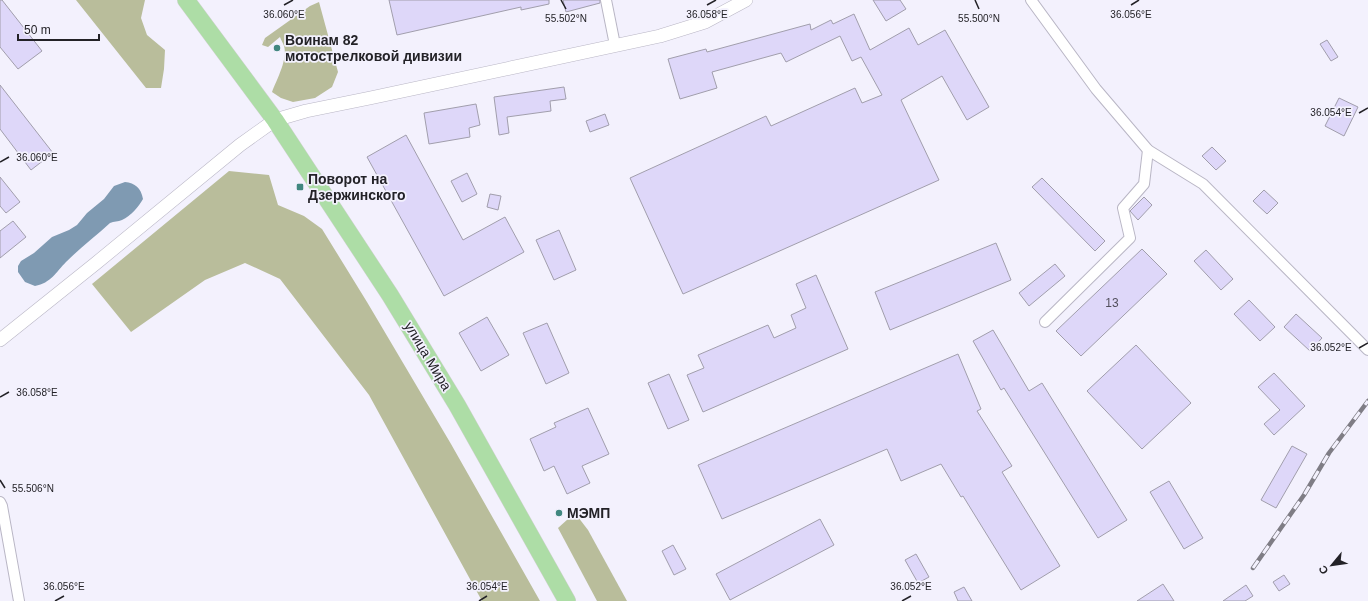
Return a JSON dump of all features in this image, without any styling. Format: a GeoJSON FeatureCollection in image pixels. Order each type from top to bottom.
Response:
{"type":"FeatureCollection","features":[{"type":"Feature","properties":{"kind":"main road","name":"улица Мира"},"geometry":{"type":"LineString","coordinates":[[186,0],[275,120],[418,340],[469,426],[567,601]]}},
{"type":"Feature","properties":{"kind":"street"},"geometry":{"type":"LineString","coordinates":[[606,0],[615,46]]}},
{"type":"Feature","properties":{"kind":"street"},"geometry":{"type":"LineString","coordinates":[[0,340],[240,145],[275,120],[306,111],[660,36],[705,22],[746,0]]}},
{"type":"Feature","properties":{"kind":"street"},"geometry":{"type":"LineString","coordinates":[[1031,0],[1096,89],[1148,150],[1203,184],[1368,350]]}},
{"type":"Feature","properties":{"kind":"street"},"geometry":{"type":"LineString","coordinates":[[1045,322],[1130,238],[1123,208],[1144,184],[1148,150]]}},
{"type":"Feature","properties":{"kind":"street"},"geometry":{"type":"LineString","coordinates":[[0,502],[2,506],[19,601]]}},
{"type":"Feature","properties":{"kind":"green space"},"geometry":{"type":"Polygon","coordinates":[[[76,0],[145,0],[141,18],[147,35],[165,50],[161,88],[146,88],[76,0]]]}},
{"type":"Feature","properties":{"kind":"green space"},"geometry":{"type":"Polygon","coordinates":[[[319,2],[338,72],[332,87],[315,98],[293,102],[281,98],[272,92],[285,57],[284,46],[280,37],[268,47],[262,45],[265,38],[310,6],[319,2]]]}},
{"type":"Feature","properties":{"kind":"green space"},"geometry":{"type":"Polygon","coordinates":[[[229,171],[269,175],[278,205],[304,216],[322,229],[451,444],[540,601],[482,601],[369,395],[280,279],[245,263],[205,280],[131,332],[92,284],[229,171]]]}},
{"type":"Feature","properties":{"kind":"green space"},"geometry":{"type":"Polygon","coordinates":[[[578,517],[588,530],[627,601],[597,601],[558,528],[568,519],[578,517]]]}},
{"type":"Feature","properties":{"kind":"water"},"geometry":{"type":"Polygon","coordinates":[[[125,182],[137,187],[141,192],[143,199],[129,216],[122,220],[110,223],[71,257],[49,280],[41,285],[35,286],[25,282],[18,272],[18,266],[21,261],[34,253],[52,237],[77,225],[87,213],[104,199],[114,186],[125,182]]]}},
{"type":"Feature","properties":{"kind":"building"},"geometry":{"type":"Polygon","coordinates":[[[0,0],[2,0],[42,51],[18,69],[0,47],[0,0]]]}},
{"type":"Feature","properties":{"kind":"building"},"geometry":{"type":"Polygon","coordinates":[[[389,0],[549,0],[549,4],[521,10],[521,7],[397,35],[389,0]]]}},
{"type":"Feature","properties":{"kind":"building"},"geometry":{"type":"Polygon","coordinates":[[[563,0],[600,0],[600,3],[566,12],[563,0]]]}},
{"type":"Feature","properties":{"kind":"building"},"geometry":{"type":"Polygon","coordinates":[[[873,0],[900,0],[906,9],[886,21],[873,0]]]}},
{"type":"Feature","properties":{"kind":"building"},"geometry":{"type":"Polygon","coordinates":[[[854,14],[870,50],[909,28],[918,45],[945,30],[989,107],[967,120],[942,76],[901,100],[939,180],[683,294],[630,178],[766,116],[771,126],[855,88],[862,103],[882,95],[861,57],[852,61],[840,36],[786,62],[781,53],[712,72],[717,88],[680,99],[668,59],[706,49],[707,52],[810,24],[811,30],[831,20],[833,24],[854,14]]]}},
{"type":"Feature","properties":{"kind":"building"},"geometry":{"type":"Polygon","coordinates":[[[1327,40],[1338,57],[1331,61],[1320,44],[1327,40]]]}},
{"type":"Feature","properties":{"kind":"building"},"geometry":{"type":"Polygon","coordinates":[[[0,85],[53,153],[31,170],[0,129],[0,85]]]}},
{"type":"Feature","properties":{"kind":"building"},"geometry":{"type":"Polygon","coordinates":[[[564,87],[566,99],[550,101],[551,111],[507,117],[509,133],[499,135],[494,97],[564,87]]]}},
{"type":"Feature","properties":{"kind":"building"},"geometry":{"type":"Polygon","coordinates":[[[1339,98],[1358,107],[1344,136],[1325,126],[1339,98]]]}},
{"type":"Feature","properties":{"kind":"building"},"geometry":{"type":"Polygon","coordinates":[[[476,104],[480,125],[469,128],[470,137],[429,144],[424,113],[476,104]]]}},
{"type":"Feature","properties":{"kind":"building"},"geometry":{"type":"Polygon","coordinates":[[[605,114],[609,125],[590,132],[586,121],[605,114]]]}},
{"type":"Feature","properties":{"kind":"building"},"geometry":{"type":"Polygon","coordinates":[[[406,135],[463,240],[505,217],[524,252],[444,296],[367,157],[406,135]]]}},
{"type":"Feature","properties":{"kind":"building"},"geometry":{"type":"Polygon","coordinates":[[[1212,147],[1226,161],[1216,170],[1202,156],[1212,147]]]}},
{"type":"Feature","properties":{"kind":"building"},"geometry":{"type":"Polygon","coordinates":[[[467,173],[477,194],[462,202],[451,181],[467,173]]]}},
{"type":"Feature","properties":{"kind":"building"},"geometry":{"type":"Polygon","coordinates":[[[0,177],[20,202],[6,213],[0,206],[0,177]]]}},
{"type":"Feature","properties":{"kind":"building"},"geometry":{"type":"Polygon","coordinates":[[[1042,178],[1105,241],[1095,251],[1032,187],[1042,178]]]}},
{"type":"Feature","properties":{"kind":"building"},"geometry":{"type":"Polygon","coordinates":[[[1264,190],[1278,203],[1267,214],[1253,201],[1264,190]]]}},
{"type":"Feature","properties":{"kind":"building"},"geometry":{"type":"Polygon","coordinates":[[[490,194],[501,196],[498,210],[487,207],[490,194]]]}},
{"type":"Feature","properties":{"kind":"building"},"geometry":{"type":"Polygon","coordinates":[[[1144,197],[1152,205],[1138,220],[1130,211],[1144,197]]]}},
{"type":"Feature","properties":{"kind":"building"},"geometry":{"type":"Polygon","coordinates":[[[13,221],[26,237],[0,258],[0,231],[13,221]]]}},
{"type":"Feature","properties":{"kind":"building"},"geometry":{"type":"Polygon","coordinates":[[[559,230],[576,270],[554,280],[536,240],[559,230]]]}},
{"type":"Feature","properties":{"kind":"building"},"geometry":{"type":"Polygon","coordinates":[[[996,243],[1011,280],[890,330],[875,292],[996,243]]]}},
{"type":"Feature","properties":{"kind":"building"},"geometry":{"type":"Polygon","coordinates":[[[1142,249],[1167,274],[1081,356],[1056,331],[1142,249]]]}},
{"type":"Feature","properties":{"kind":"building"},"geometry":{"type":"Polygon","coordinates":[[[1206,250],[1233,279],[1221,290],[1194,261],[1206,250]]]}},
{"type":"Feature","properties":{"kind":"building"},"geometry":{"type":"Polygon","coordinates":[[[1055,264],[1065,276],[1029,306],[1019,293],[1055,264]]]}},
{"type":"Feature","properties":{"kind":"building"},"geometry":{"type":"Polygon","coordinates":[[[816,275],[848,349],[703,412],[687,375],[704,368],[698,355],[768,325],[774,338],[796,328],[791,315],[806,308],[796,284],[816,275]]]}},
{"type":"Feature","properties":{"kind":"building"},"geometry":{"type":"Polygon","coordinates":[[[1249,300],[1275,327],[1260,341],[1234,314],[1249,300]]]}},
{"type":"Feature","properties":{"kind":"building"},"geometry":{"type":"Polygon","coordinates":[[[1296,314],[1322,338],[1310,351],[1284,327],[1296,314]]]}},
{"type":"Feature","properties":{"kind":"building"},"geometry":{"type":"Polygon","coordinates":[[[487,317],[509,355],[481,371],[459,333],[487,317]]]}},
{"type":"Feature","properties":{"kind":"building"},"geometry":{"type":"Polygon","coordinates":[[[547,323],[569,373],[546,384],[523,333],[547,323]]]}},
{"type":"Feature","properties":{"kind":"building"},"geometry":{"type":"Polygon","coordinates":[[[993,330],[1029,391],[1042,383],[1127,520],[1098,538],[1004,388],[1001,390],[973,341],[993,330]]]}},
{"type":"Feature","properties":{"kind":"building"},"geometry":{"type":"Polygon","coordinates":[[[1136,345],[1191,403],[1142,449],[1087,391],[1136,345]]]}},
{"type":"Feature","properties":{"kind":"building"},"geometry":{"type":"Polygon","coordinates":[[[958,354],[981,409],[977,411],[1012,466],[1002,472],[1060,566],[1021,590],[963,496],[961,497],[941,464],[901,481],[887,449],[722,519],[698,465],[958,354]]]}},
{"type":"Feature","properties":{"kind":"building"},"geometry":{"type":"Polygon","coordinates":[[[1274,373],[1305,406],[1274,435],[1264,424],[1280,410],[1258,387],[1274,373]]]}},
{"type":"Feature","properties":{"kind":"building"},"geometry":{"type":"Polygon","coordinates":[[[669,374],[689,420],[668,429],[648,383],[669,374]]]}},
{"type":"Feature","properties":{"kind":"building"},"geometry":{"type":"Polygon","coordinates":[[[588,408],[609,454],[582,466],[590,483],[567,494],[554,466],[544,471],[530,439],[556,427],[554,423],[588,408]]]}},
{"type":"Feature","properties":{"kind":"building"},"geometry":{"type":"Polygon","coordinates":[[[1292,446],[1307,454],[1276,508],[1261,500],[1292,446]]]}},
{"type":"Feature","properties":{"kind":"building"},"geometry":{"type":"Polygon","coordinates":[[[1169,481],[1203,538],[1184,549],[1150,492],[1169,481]]]}},
{"type":"Feature","properties":{"kind":"building"},"geometry":{"type":"Polygon","coordinates":[[[820,519],[834,545],[730,600],[716,574],[820,519]]]}},
{"type":"Feature","properties":{"kind":"building"},"geometry":{"type":"Polygon","coordinates":[[[673,545],[686,569],[674,575],[662,551],[673,545]]]}},
{"type":"Feature","properties":{"kind":"building"},"geometry":{"type":"Polygon","coordinates":[[[916,554],[929,577],[918,583],[905,560],[916,554]]]}},
{"type":"Feature","properties":{"kind":"building"},"geometry":{"type":"Polygon","coordinates":[[[1284,575],[1290,584],[1279,591],[1273,582],[1284,575]]]}},
{"type":"Feature","properties":{"kind":"building"},"geometry":{"type":"Polygon","coordinates":[[[1163,584],[1174,601],[1137,601],[1163,584]]]}},
{"type":"Feature","properties":{"kind":"building"},"geometry":{"type":"Polygon","coordinates":[[[1246,585],[1253,596],[1245,601],[1223,601],[1246,585]]]}},
{"type":"Feature","properties":{"kind":"building"},"geometry":{"type":"Polygon","coordinates":[[[964,587],[972,601],[958,601],[954,592],[964,587]]]}},
{"type":"Feature","properties":{"kind":"railway"},"geometry":{"type":"LineString","coordinates":[[1253,568],[1304,495],[1329,453],[1368,401]]}},
{"type":"Feature","properties":{"kind":"place","name":"Воинам 82 мотострелковой дивизии"},"geometry":{"type":"Point","coordinates":[277,48]}},
{"type":"Feature","properties":{"kind":"place","name":"Поворот на Дзержинского"},"geometry":{"type":"Point","coordinates":[300,187]}},
{"type":"Feature","properties":{"kind":"place","name":"МЭМП"},"geometry":{"type":"Point","coordinates":[559,513]}}]}
